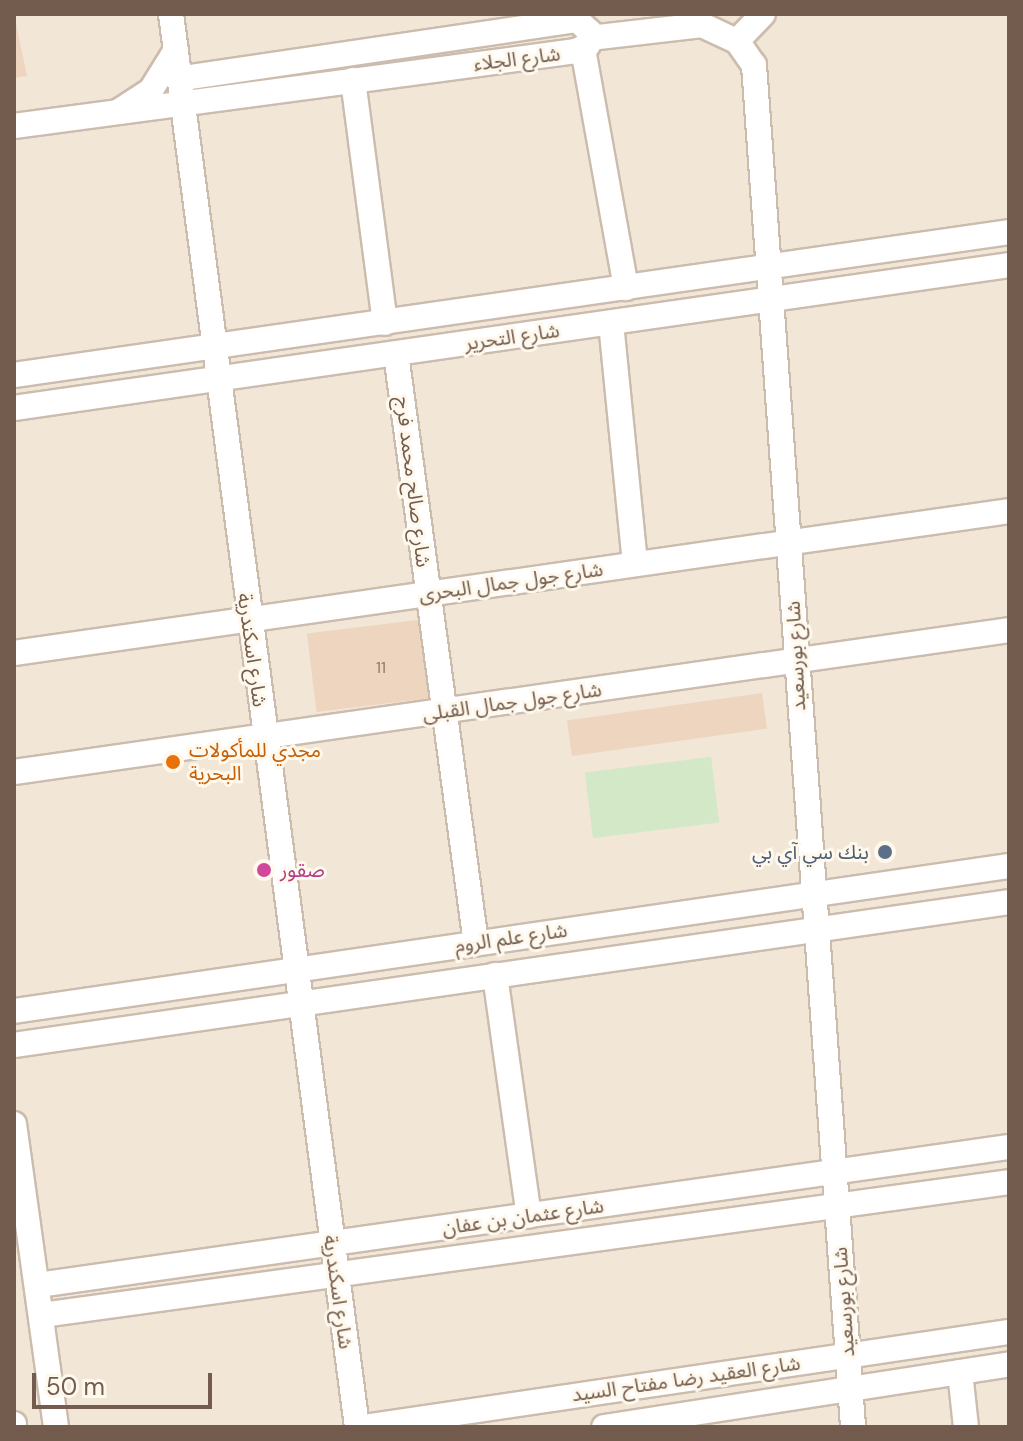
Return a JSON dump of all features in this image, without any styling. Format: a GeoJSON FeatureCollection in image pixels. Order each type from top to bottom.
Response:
{"type":"FeatureCollection","features":[{"type":"Feature","properties":{"kind":"street","name":"شارع اسكندرية"},"geometry":{"type":"LineString","coordinates":[[171,14],[215,380],[357,1427]]}},
{"type":"Feature","properties":{"kind":"street"},"geometry":{"type":"LineString","coordinates":[[626,288],[586,44],[690,25],[714,28],[737,41],[763,14]]}},
{"type":"Feature","properties":{"kind":"street","name":"شارع الجلاء"},"geometry":{"type":"LineString","coordinates":[[14,126],[183,107],[586,44],[588,26],[577,20],[179,79]]}},
{"type":"Feature","properties":{"kind":"street"},"geometry":{"type":"LineString","coordinates":[[443,40],[447,68]]}},
{"type":"Feature","properties":{"kind":"street","name":"شارع بورسعيد"},"geometry":{"type":"LineString","coordinates":[[737,41],[754,65],[775,299],[792,543],[794,661],[816,894],[853,1427]]}},
{"type":"Feature","properties":{"kind":"street"},"geometry":{"type":"LineString","coordinates":[[109,114],[151,90],[176,50]]}},
{"type":"Feature","properties":{"kind":"street"},"geometry":{"type":"LineString","coordinates":[[353,80],[385,323]]}},
{"type":"Feature","properties":{"kind":"street","name":"شارع التحرير"},"geometry":{"type":"LineString","coordinates":[[14,375],[1009,232]]}},
{"type":"Feature","properties":{"kind":"street","name":"شارع التحرير"},"geometry":{"type":"LineString","coordinates":[[14,408],[1009,265]]}},
{"type":"Feature","properties":{"kind":"street"},"geometry":{"type":"LineString","coordinates":[[611,323],[635,564]]}},
{"type":"Feature","properties":{"kind":"street","name":"شارع صالح محمد فرج"},"geometry":{"type":"LineString","coordinates":[[396,354],[476,943]]}},
{"type":"Feature","properties":{"kind":"street","name":"شارع جول جمال البحرى"},"geometry":{"type":"LineString","coordinates":[[14,653],[1009,511]]}},
{"type":"Feature","properties":{"kind":"street","name":"شارع جول جمال القبلى"},"geometry":{"type":"LineString","coordinates":[[14,772],[1009,630]]}},
{"type":"Feature","properties":{"kind":"street","name":"شارع علم الروم"},"geometry":{"type":"LineString","coordinates":[[14,1011],[1009,866]]}},
{"type":"Feature","properties":{"kind":"street","name":"شارع علم الروم"},"geometry":{"type":"LineString","coordinates":[[14,1045],[1009,902]]}},
{"type":"Feature","properties":{"kind":"street"},"geometry":{"type":"LineString","coordinates":[[495,975],[529,1216]]}},
{"type":"Feature","properties":{"kind":"street"},"geometry":{"type":"LineString","coordinates":[[14,1124],[56,1427]]}},
{"type":"Feature","properties":{"kind":"street","name":"شارع عثمان بن عفان"},"geometry":{"type":"LineString","coordinates":[[38,1285],[1009,1147]]}},
{"type":"Feature","properties":{"kind":"street","name":"شارع عثمان بن عفان"},"geometry":{"type":"LineString","coordinates":[[42,1315],[1009,1182]]}},
{"type":"Feature","properties":{"kind":"street","name":"شارع العقيد رضا مفتاح السيد"},"geometry":{"type":"LineString","coordinates":[[363,1427],[1009,1332]]}},
{"type":"Feature","properties":{"kind":"street","name":"شارع العقيد رضا مفتاح السيد"},"geometry":{"type":"LineString","coordinates":[[604,1427],[1009,1364]]}},
{"type":"Feature","properties":{"kind":"street"},"geometry":{"type":"LineString","coordinates":[[960,1372],[966,1427]]}},
{"type":"Feature","properties":{"kind":"shaded area"},"geometry":{"type":"Polygon","coordinates":[[[14,14],[1009,14],[1009,1427],[14,1427],[14,14]]]}},
{"type":"Feature","properties":{"kind":"green space"},"geometry":{"type":"Polygon","coordinates":[[[711,757],[719,823],[593,838],[585,772],[711,757]]]}},
{"type":"Feature","properties":{"kind":"building"},"geometry":{"type":"Polygon","coordinates":[[[14,14],[27,76],[14,78],[14,14]]]}},
{"type":"Feature","properties":{"kind":"building"},"geometry":{"type":"Polygon","coordinates":[[[425,619],[435,697],[317,712],[307,634],[425,619]]]}},
{"type":"Feature","properties":{"kind":"building"},"geometry":{"type":"Polygon","coordinates":[[[762,693],[767,729],[572,756],[567,720],[762,693]]]}},
{"type":"Feature","properties":{"kind":"place","name":"مجدي للمأكولات البحرية"},"geometry":{"type":"Point","coordinates":[173,762]}},
{"type":"Feature","properties":{"kind":"place","name":"بنك سي آي بي"},"geometry":{"type":"Point","coordinates":[885,852]}},
{"type":"Feature","properties":{"kind":"place","name":"صقور"},"geometry":{"type":"Point","coordinates":[264,870]}}]}
